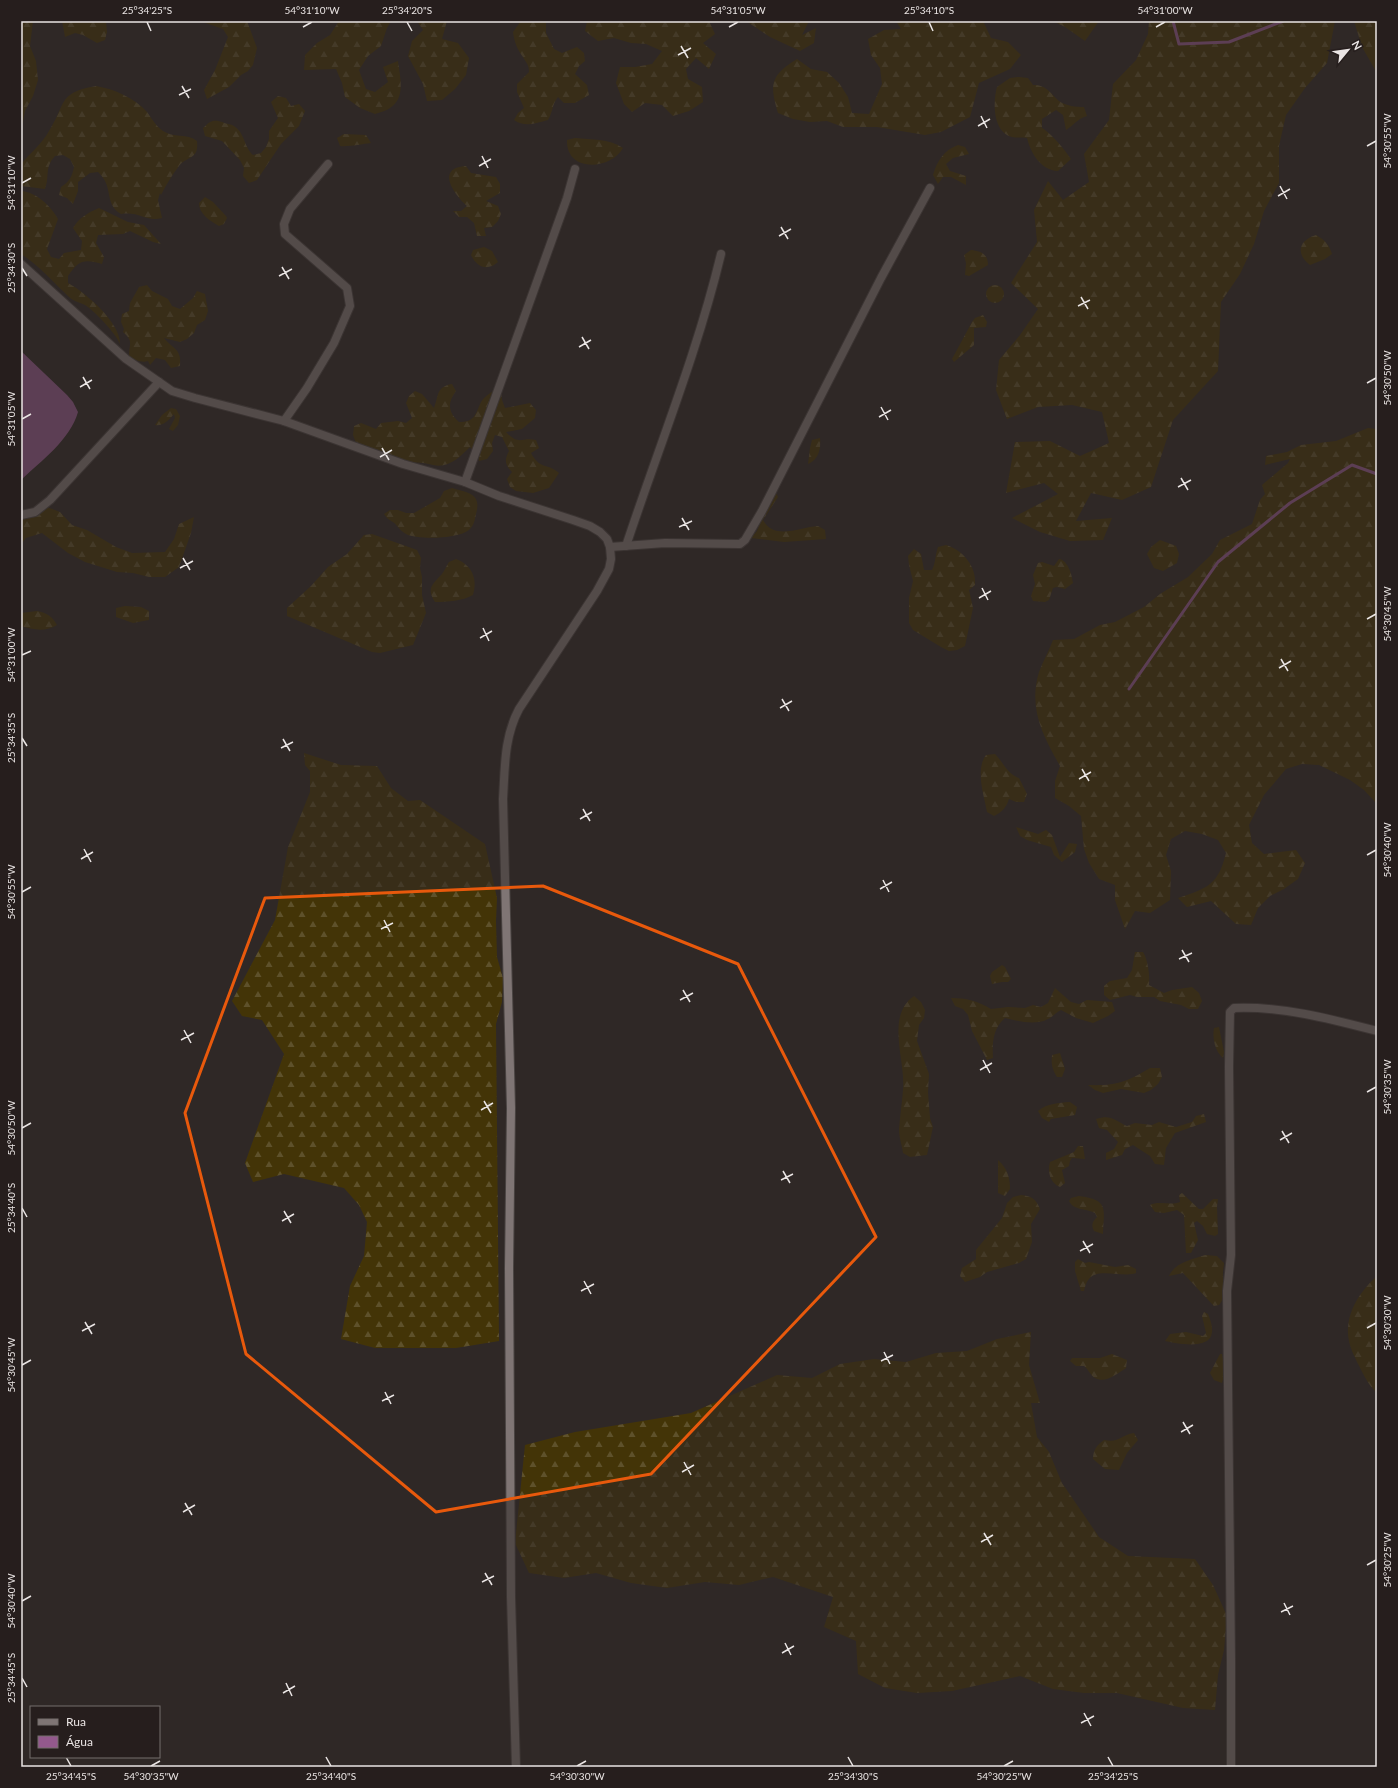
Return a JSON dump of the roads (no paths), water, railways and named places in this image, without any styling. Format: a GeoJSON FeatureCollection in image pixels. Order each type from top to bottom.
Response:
{"type":"FeatureCollection","features":[{"type":"Feature","properties":{"kind":"street"},"geometry":{"type":"LineString","coordinates":[[284,421],[307,388],[334,343],[350,306],[346,288],[285,234],[284,224],[290,209],[328,164]]}},
{"type":"Feature","properties":{"kind":"street"},"geometry":{"type":"LineString","coordinates":[[465,482],[567,198],[575,169]]}},
{"type":"Feature","properties":{"kind":"street"},"geometry":{"type":"LineString","coordinates":[[610,547],[665,543],[729,545],[740,544],[745,540],[762,512],[854,334],[881,278],[930,188]]}},
{"type":"Feature","properties":{"kind":"street"},"geometry":{"type":"LineString","coordinates":[[626,546],[668,429],[711,296],[721,254]]}},
{"type":"Feature","properties":{"kind":"street"},"geometry":{"type":"LineString","coordinates":[[21,264],[126,360],[172,391],[284,421],[403,464],[465,482],[500,496],[590,526],[600,532],[607,539],[610,547],[611,559],[609,569],[597,591],[519,709],[512,723],[507,738],[505,760],[503,807],[511,1108],[509,1268],[511,1596],[516,1767]]}},
{"type":"Feature","properties":{"kind":"street"},"geometry":{"type":"LineString","coordinates":[[21,515],[35,512],[50,500],[159,382]]}},
{"type":"Feature","properties":{"kind":"street"},"geometry":{"type":"LineString","coordinates":[[1230,1767],[1231,1669],[1227,1291],[1231,1255],[1228,1066],[1230,1012],[1234,1008],[1254,1007],[1348,1023],[1377,1031]]}},
{"type":"Feature","properties":{"kind":"water"},"geometry":{"type":"Polygon","coordinates":[[[21,351],[67,395],[73,402],[78,412],[69,432],[62,441],[46,458],[21,480],[21,351]]]}},
{"type":"Feature","properties":{"kind":"waterway"},"geometry":{"type":"LineString","coordinates":[[1173,21],[1179,44],[1229,42],[1283,21]]}},
{"type":"Feature","properties":{"kind":"waterway"},"geometry":{"type":"LineString","coordinates":[[1129,689],[1218,562],[1290,503],[1352,465],[1377,474]]}}]}
